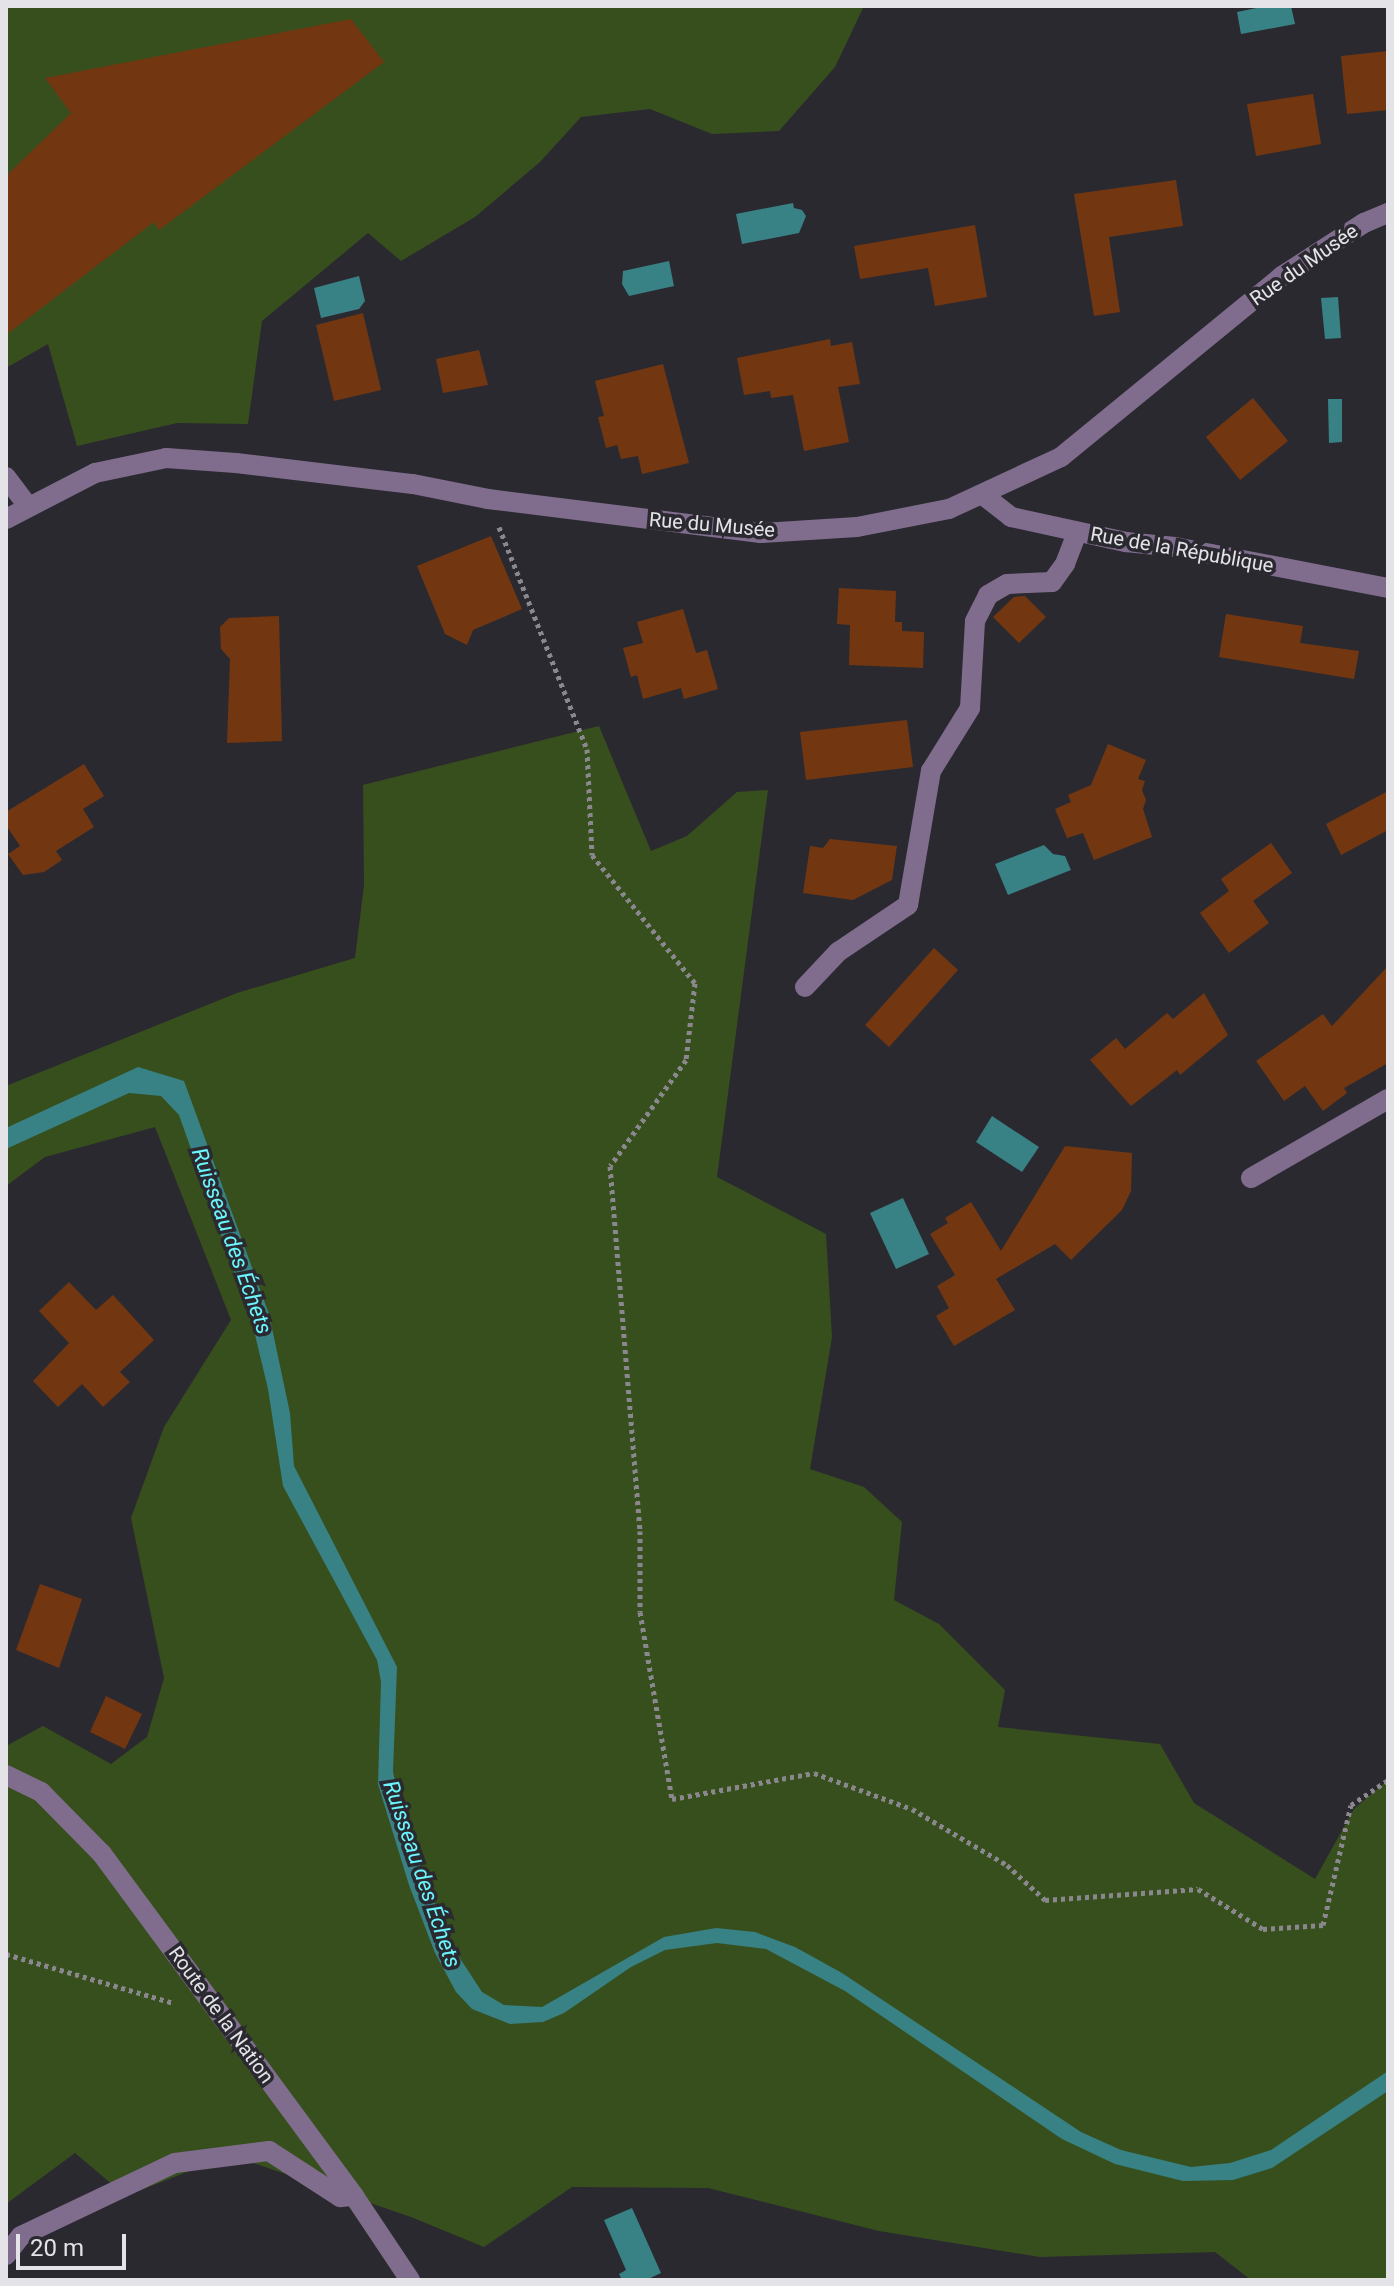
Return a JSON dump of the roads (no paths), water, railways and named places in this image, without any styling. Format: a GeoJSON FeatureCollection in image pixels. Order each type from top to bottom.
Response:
{"type":"FeatureCollection","features":[{"type":"Feature","properties":{"kind":"street","name":"Rue du Musée"},"geometry":{"type":"LineString","coordinates":[[6,519],[27,505],[95,473],[166,458],[413,484],[488,499],[761,533],[857,527],[949,509],[1061,457],[1282,276],[1364,223],[1388,213]]}},
{"type":"Feature","properties":{"kind":"street"},"geometry":{"type":"LineString","coordinates":[[6,477],[27,505]]}},
{"type":"Feature","properties":{"kind":"street","name":"Rue de la République"},"geometry":{"type":"LineString","coordinates":[[983,495],[1011,517],[1077,532],[1388,588]]}},
{"type":"Feature","properties":{"kind":"street"},"geometry":{"type":"LineString","coordinates":[[805,987],[838,952],[908,905],[931,771],[970,708],[975,621],[988,595],[1007,584],[1052,582],[1065,564],[1077,532]]}},
{"type":"Feature","properties":{"kind":"street"},"geometry":{"type":"LineString","coordinates":[[1251,1178],[1388,1099]]}},
{"type":"Feature","properties":{"kind":"street","name":"Route de la Nation"},"geometry":{"type":"LineString","coordinates":[[6,1775],[41,1792],[102,1854],[354,2196],[410,2280]]}},
{"type":"Feature","properties":{"kind":"street"},"geometry":{"type":"LineString","coordinates":[[6,2255],[21,2236],[175,2163],[269,2151],[340,2197],[354,2196]]}},
{"type":"Feature","properties":{"kind":"water"},"geometry":{"type":"Polygon","coordinates":[[[1266,6],[1291,6],[1295,24],[1241,34],[1237,12],[1266,6]]]}},
{"type":"Feature","properties":{"kind":"water"},"geometry":{"type":"Polygon","coordinates":[[[793,203],[794,208],[802,210],[806,216],[799,233],[742,244],[736,214],[793,203]]]}},
{"type":"Feature","properties":{"kind":"water"},"geometry":{"type":"Polygon","coordinates":[[[669,261],[674,286],[629,296],[622,284],[623,271],[669,261]]]}},
{"type":"Feature","properties":{"kind":"water"},"geometry":{"type":"Polygon","coordinates":[[[359,276],[365,301],[359,309],[321,318],[314,288],[359,276]]]}},
{"type":"Feature","properties":{"kind":"water"},"geometry":{"type":"Polygon","coordinates":[[[1338,297],[1341,338],[1325,339],[1321,298],[1338,297]]]}},
{"type":"Feature","properties":{"kind":"water"},"geometry":{"type":"Polygon","coordinates":[[[1328,399],[1342,399],[1342,442],[1329,443],[1328,399]]]}},
{"type":"Feature","properties":{"kind":"water"},"geometry":{"type":"Polygon","coordinates":[[[1044,845],[1053,854],[1065,856],[1071,870],[1008,895],[995,864],[1044,845]]]}},
{"type":"Feature","properties":{"kind":"water","name":"Ruisseau des Échets"},"geometry":{"type":"Polygon","coordinates":[[[138,1067],[184,1081],[269,1314],[290,1413],[294,1466],[397,1667],[393,1772],[406,1828],[450,1943],[482,1992],[504,2005],[542,2007],[664,1937],[716,1928],[755,1932],[795,1947],[842,1973],[1081,2132],[1121,2150],[1191,2167],[1230,2163],[1271,2150],[1388,2071],[1388,2091],[1272,2168],[1233,2180],[1183,2181],[1115,2164],[1062,2139],[845,1991],[766,1949],[717,1943],[665,1950],[631,1967],[564,2013],[543,2022],[510,2024],[472,2009],[456,1992],[435,1953],[409,1885],[378,1784],[381,1682],[377,1660],[283,1486],[268,1389],[252,1322],[179,1115],[161,1096],[129,1093],[6,1149],[6,1128],[138,1067]]]}},
{"type":"Feature","properties":{"kind":"water"},"geometry":{"type":"Polygon","coordinates":[[[992,1116],[1039,1147],[1022,1172],[976,1142],[992,1116]]]}},
{"type":"Feature","properties":{"kind":"water"},"geometry":{"type":"Polygon","coordinates":[[[903,1198],[929,1254],[896,1269],[870,1213],[903,1198]]]}},
{"type":"Feature","properties":{"kind":"water"},"geometry":{"type":"Polygon","coordinates":[[[632,2208],[661,2273],[646,2280],[622,2280],[619,2274],[626,2270],[604,2220],[632,2208]]]}}]}
